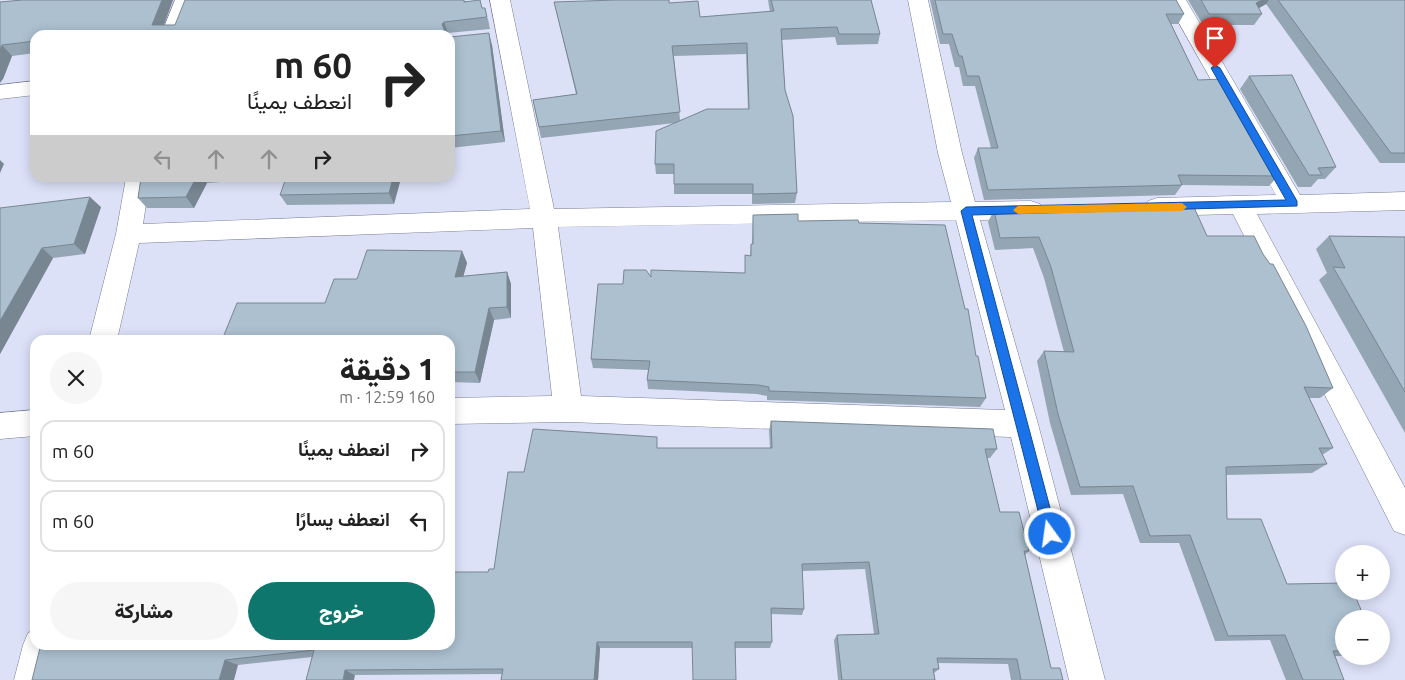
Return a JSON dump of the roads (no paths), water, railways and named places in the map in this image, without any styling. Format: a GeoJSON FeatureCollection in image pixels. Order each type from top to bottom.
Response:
{"type":"FeatureCollection","features":[{"type":"Feature","properties":{"kind":"street"},"geometry":{"type":"LineString","coordinates":[[173,30],[184,0]]}},
{"type":"Feature","properties":{"kind":"street"},"geometry":{"type":"LineString","coordinates":[[500,0],[498,36],[544,218],[568,409]]}},
{"type":"Feature","properties":{"kind":"street"},"geometry":{"type":"LineString","coordinates":[[918,0],[950,153],[1023,424],[1086,680]]}},
{"type":"Feature","properties":{"kind":"street"},"geometry":{"type":"LineString","coordinates":[[1176,0],[1293,204]]}},
{"type":"Feature","properties":{"kind":"street"},"geometry":{"type":"LineString","coordinates":[[0,92],[30,89]]}},
{"type":"Feature","properties":{"kind":"street"},"geometry":{"type":"LineString","coordinates":[[104,335],[129,234],[137,182]]}},
{"type":"Feature","properties":{"kind":"street"},"geometry":{"type":"LineString","coordinates":[[1133,208],[1405,201]]}},
{"type":"Feature","properties":{"kind":"street"},"geometry":{"type":"LineString","coordinates":[[1241,206],[1405,520]]}},
{"type":"Feature","properties":{"kind":"street"},"geometry":{"type":"LineString","coordinates":[[129,234],[544,218],[1054,209]]}},
{"type":"Feature","properties":{"kind":"street"},"geometry":{"type":"LineString","coordinates":[[455,411],[568,409],[1023,424]]}},
{"type":"Feature","properties":{"kind":"street"},"geometry":{"type":"LineString","coordinates":[[0,426],[30,423]]}},
{"type":"Feature","properties":{"kind":"street"},"geometry":{"type":"LineString","coordinates":[[32,680],[39,650]]}}]}
